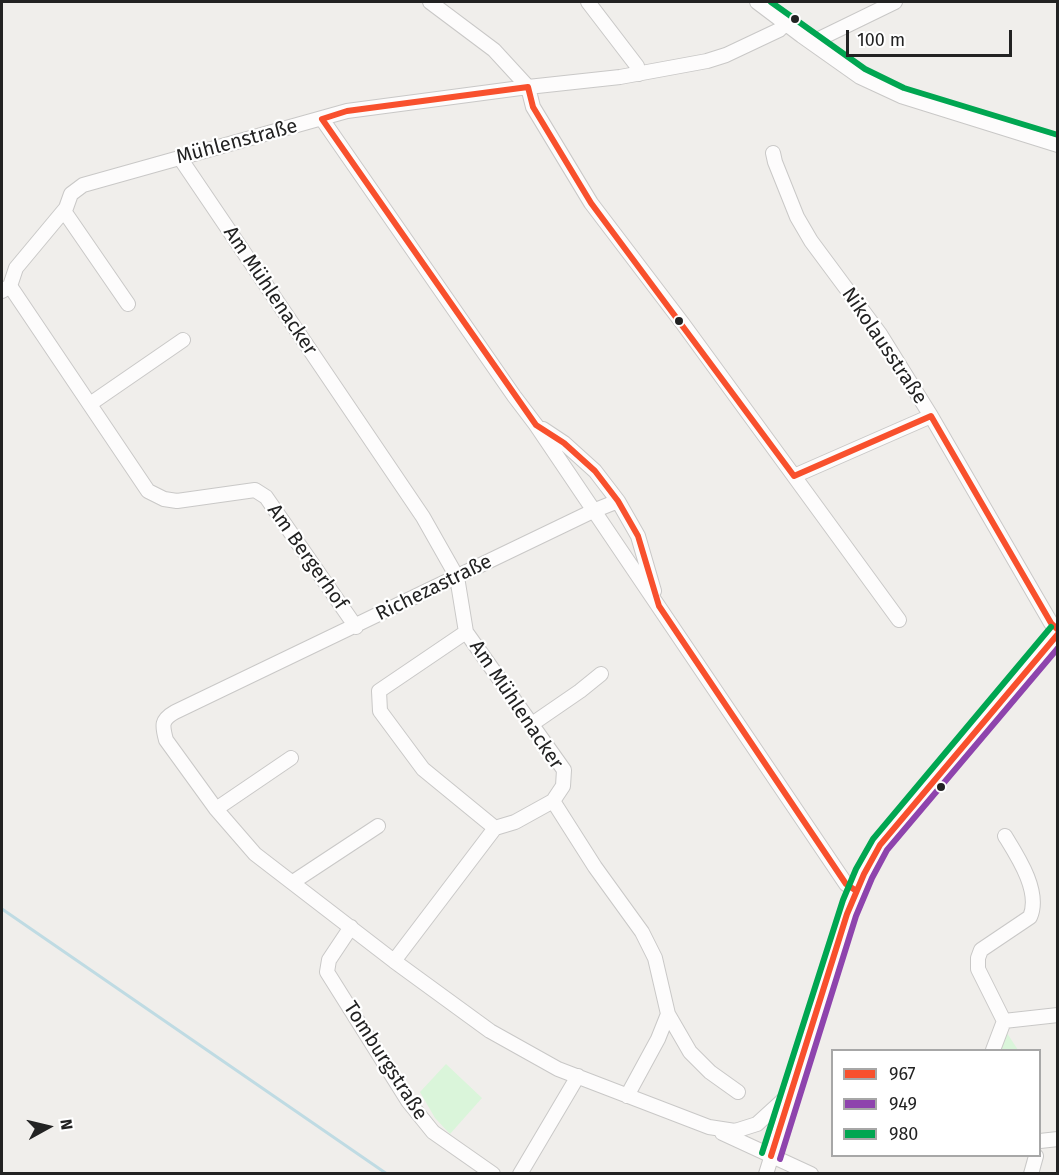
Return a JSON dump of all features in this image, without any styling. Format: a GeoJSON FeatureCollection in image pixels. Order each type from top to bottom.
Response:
{"type":"FeatureCollection","features":[{"type":"Feature","properties":{"kind":"street"},"geometry":{"type":"LineString","coordinates":[[430,2],[494,50],[528,87],[532,107],[585,193],[899,620]]}},
{"type":"Feature","properties":{"kind":"street"},"geometry":{"type":"LineString","coordinates":[[588,2],[637,66],[639,74]]}},
{"type":"Feature","properties":{"kind":"street"},"geometry":{"type":"LineString","coordinates":[[757,2],[860,77],[901,96],[1058,144]]}},
{"type":"Feature","properties":{"kind":"street"},"geometry":{"type":"LineString","coordinates":[[814,45],[819,39],[895,2]]}},
{"type":"Feature","properties":{"kind":"street","name":"Mühlenstraße"},"geometry":{"type":"LineString","coordinates":[[6,288],[16,268],[64,211],[70,194],[83,185],[347,111],[639,74],[707,61],[726,55],[779,30],[785,24]]}},
{"type":"Feature","properties":{"kind":"street"},"geometry":{"type":"LineString","coordinates":[[322,119],[536,425],[846,884],[855,890]]}},
{"type":"Feature","properties":{"kind":"street","name":"Nikolausstraße"},"geometry":{"type":"LineString","coordinates":[[773,153],[797,217],[811,241],[880,334],[1058,632]]}},
{"type":"Feature","properties":{"kind":"street","name":"Am Mühlenacker"},"geometry":{"type":"LineString","coordinates":[[180,158],[423,517],[457,577],[466,632],[564,770],[563,786],[553,801],[595,867],[642,932],[655,958],[668,1014],[690,1052],[710,1072],[738,1092]]}},
{"type":"Feature","properties":{"kind":"street"},"geometry":{"type":"LineString","coordinates":[[64,211],[128,304]]}},
{"type":"Feature","properties":{"kind":"street","name":"Am Bergerhof"},"geometry":{"type":"LineString","coordinates":[[6,288],[90,404],[148,491],[164,499],[177,501],[195,500],[244,490],[255,490],[266,497],[356,627]]}},
{"type":"Feature","properties":{"kind":"street"},"geometry":{"type":"LineString","coordinates":[[90,404],[183,340]]}},
{"type":"Feature","properties":{"kind":"street"},"geometry":{"type":"LineString","coordinates":[[794,476],[931,416]]}},
{"type":"Feature","properties":{"kind":"street"},"geometry":{"type":"LineString","coordinates":[[536,425],[564,444],[595,471],[618,501],[638,536],[659,606]]}},
{"type":"Feature","properties":{"kind":"street","name":"Richezastraße"},"geometry":{"type":"LineString","coordinates":[[216,809],[166,740],[162,727],[166,717],[618,501]]}},
{"type":"Feature","properties":{"kind":"street"},"geometry":{"type":"LineString","coordinates":[[466,632],[378,691],[380,711],[423,769],[495,828]]}},
{"type":"Feature","properties":{"kind":"street"},"geometry":{"type":"LineString","coordinates":[[766,1173],[855,890],[866,867],[880,845],[1058,632]]}},
{"type":"Feature","properties":{"kind":"street"},"geometry":{"type":"LineString","coordinates":[[532,724],[601,674]]}},
{"type":"Feature","properties":{"kind":"street"},"geometry":{"type":"LineString","coordinates":[[291,758],[216,809],[255,854],[394,962],[490,1030],[558,1069],[709,1127],[811,1173]]}},
{"type":"Feature","properties":{"kind":"street"},"geometry":{"type":"LineString","coordinates":[[394,962],[495,828],[515,822],[553,801]]}},
{"type":"Feature","properties":{"kind":"street"},"geometry":{"type":"LineString","coordinates":[[292,882],[378,826]]}},
{"type":"Feature","properties":{"kind":"street"},"geometry":{"type":"LineString","coordinates":[[993,1049],[1005,1021],[978,969],[978,958],[981,950],[1030,917],[1033,910],[1033,896],[1021,860],[1005,836]]}},
{"type":"Feature","properties":{"kind":"street","name":"Tomburgstraße"},"geometry":{"type":"LineString","coordinates":[[351,927],[329,960],[327,972],[408,1101],[433,1132],[493,1173]]}},
{"type":"Feature","properties":{"kind":"street"},"geometry":{"type":"LineString","coordinates":[[627,1096],[658,1039],[668,1014]]}},
{"type":"Feature","properties":{"kind":"street"},"geometry":{"type":"LineString","coordinates":[[1005,1021],[1058,1015]]}},
{"type":"Feature","properties":{"kind":"street"},"geometry":{"type":"LineString","coordinates":[[520,1173],[578,1076]]}},
{"type":"Feature","properties":{"kind":"street"},"geometry":{"type":"LineString","coordinates":[[709,1127],[735,1131],[757,1124],[791,1093]]}},
{"type":"Feature","properties":{"kind":"street"},"geometry":{"type":"LineString","coordinates":[[1041,1142],[1058,1139]]}},
{"type":"Feature","properties":{"kind":"street"},"geometry":{"type":"LineString","coordinates":[[1031,1173],[1035,1157]]}},
{"type":"Feature","properties":{"kind":"green space"},"geometry":{"type":"Polygon","coordinates":[[[1005,1030],[1017,1049],[997,1049],[1005,1030]]]}},
{"type":"Feature","properties":{"kind":"green space"},"geometry":{"type":"Polygon","coordinates":[[[446,1064],[482,1098],[450,1134],[435,1118],[420,1092],[446,1064]]]}},
{"type":"Feature","properties":{"kind":"waterway"},"geometry":{"type":"LineString","coordinates":[[2,909],[387,1174]]}},
{"type":"Feature","properties":{"kind":"transit line","name":"980"},"geometry":{"type":"LineString","coordinates":[[771,2],[865,69],[904,88],[1058,135]]}},
{"type":"Feature","properties":{"kind":"transit line","name":"967"},"geometry":{"type":"LineString","coordinates":[[855,890],[846,884],[659,606],[638,536],[618,501],[595,471],[564,443],[536,425],[322,119],[347,111],[528,87],[533,107],[591,203],[794,476],[931,416],[1051,623],[1058,630]]}},
{"type":"Feature","properties":{"kind":"transit line","name":"980"},"geometry":{"type":"LineString","coordinates":[[762,1153],[843,900],[856,869],[873,839],[1051,627]]}},
{"type":"Feature","properties":{"kind":"transit line","name":"967"},"geometry":{"type":"LineString","coordinates":[[771,1156],[847,914],[864,874],[880,845],[1058,634]]}},
{"type":"Feature","properties":{"kind":"transit line","name":"949"},"geometry":{"type":"LineString","coordinates":[[780,1159],[856,916],[887,850],[1058,648]]}}]}
